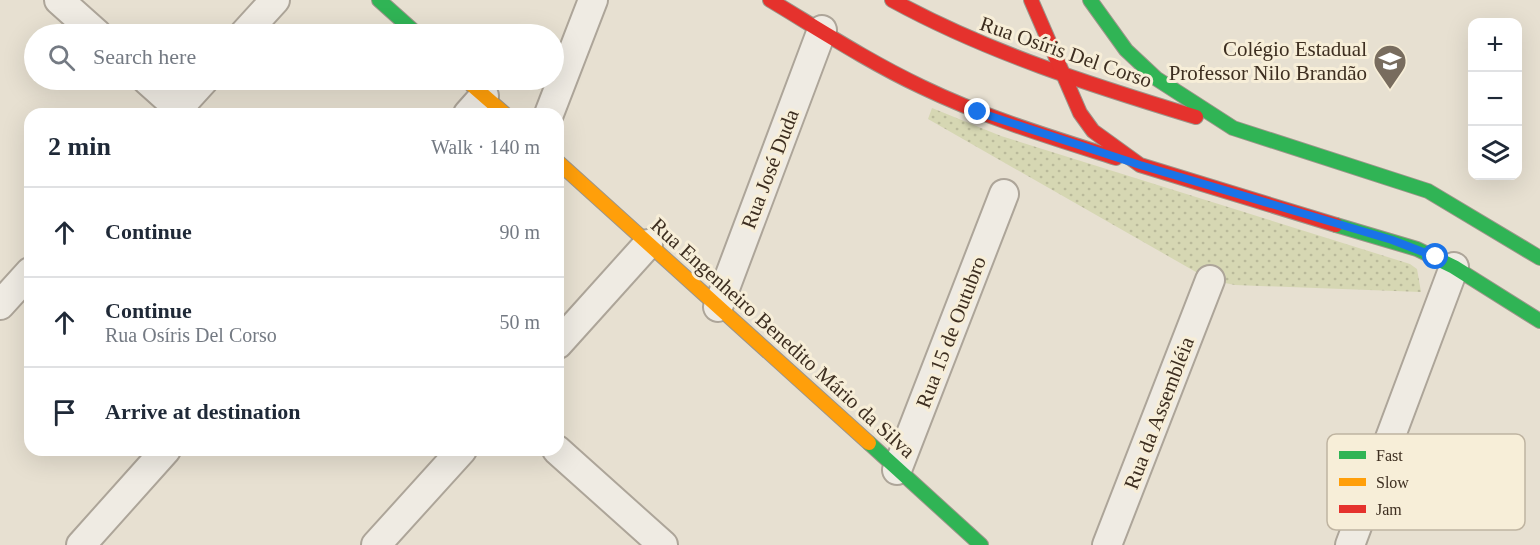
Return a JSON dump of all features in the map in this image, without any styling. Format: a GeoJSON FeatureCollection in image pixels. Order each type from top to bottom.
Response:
{"type":"FeatureCollection","features":[{"type":"Feature","properties":{"kind":"main road"},"geometry":{"type":"LineString","coordinates":[[379,0],[406,24]]}},
{"type":"Feature","properties":{"kind":"main road"},"geometry":{"type":"LineString","coordinates":[[770,0],[941,97],[1017,126],[1392,240],[1454,267],[1540,321]]}},
{"type":"Feature","properties":{"kind":"main road","name":"Rua Osíris Del Corso"},"geometry":{"type":"LineString","coordinates":[[892,0],[986,49],[1064,77],[1233,128]]}},
{"type":"Feature","properties":{"kind":"main road"},"geometry":{"type":"LineString","coordinates":[[1031,0],[1080,113],[1093,131],[1140,165]]}},
{"type":"Feature","properties":{"kind":"main road"},"geometry":{"type":"LineString","coordinates":[[1090,0],[1126,50],[1157,79],[1233,128],[1428,191],[1540,258]]}},
{"type":"Feature","properties":{"kind":"main road"},"geometry":{"type":"LineString","coordinates":[[909,10],[933,4]]}},
{"type":"Feature","properties":{"kind":"main road","name":"Rua Engenheiro Benedito Mário da Silva"},"geometry":{"type":"LineString","coordinates":[[564,167],[981,545]]}},
{"type":"Feature","properties":{"kind":"street"},"geometry":{"type":"LineString","coordinates":[[59,0],[86,24]]}},
{"type":"Feature","properties":{"kind":"street"},"geometry":{"type":"LineString","coordinates":[[253,24],[276,0]]}},
{"type":"Feature","properties":{"kind":"street"},"geometry":{"type":"LineString","coordinates":[[564,75],[593,0]]}},
{"type":"Feature","properties":{"kind":"street","name":"Rua José Duda"},"geometry":{"type":"LineString","coordinates":[[718,307],[822,30]]}},
{"type":"Feature","properties":{"kind":"street"},"geometry":{"type":"LineString","coordinates":[[157,90],[175,108]]}},
{"type":"Feature","properties":{"kind":"street"},"geometry":{"type":"LineString","coordinates":[[182,108],[196,90]]}},
{"type":"Feature","properties":{"kind":"street"},"geometry":{"type":"LineString","coordinates":[[551,108],[558,90]]}},
{"type":"Feature","properties":{"kind":"street","name":"Rua 15 de Outubro"},"geometry":{"type":"LineString","coordinates":[[897,470],[1004,194]]}},
{"type":"Feature","properties":{"kind":"street"},"geometry":{"type":"LineString","coordinates":[[564,337],[648,244]]}},
{"type":"Feature","properties":{"kind":"street"},"geometry":{"type":"LineString","coordinates":[[1392,434],[1454,267]]}},
{"type":"Feature","properties":{"kind":"street"},"geometry":{"type":"LineString","coordinates":[[0,305],[24,279]]}},
{"type":"Feature","properties":{"kind":"street","name":"Rua da Assembléia"},"geometry":{"type":"LineString","coordinates":[[1107,545],[1210,280]]}},
{"type":"Feature","properties":{"kind":"street"},"geometry":{"type":"LineString","coordinates":[[564,455],[663,545]]}},
{"type":"Feature","properties":{"kind":"street"},"geometry":{"type":"LineString","coordinates":[[81,545],[161,456]]}},
{"type":"Feature","properties":{"kind":"street"},"geometry":{"type":"LineString","coordinates":[[376,545],[457,456]]}},
{"type":"Feature","properties":{"kind":"street"},"geometry":{"type":"LineString","coordinates":[[1350,545],[1356,530]]}},
{"type":"Feature","properties":{"kind":"green space"},"geometry":{"type":"Polygon","coordinates":[[[932,108],[1001,136],[1410,264],[1417,269],[1421,292],[1235,285],[1210,280],[928,119],[932,108]]]}},
{"type":"Feature","properties":{"kind":"traffic: fast"},"geometry":{"type":"LineString","coordinates":[[379,0],[406,24]]}},
{"type":"Feature","properties":{"kind":"traffic: fast"},"geometry":{"type":"LineString","coordinates":[[1090,0],[1126,50],[1157,79],[1233,128],[1428,191],[1540,258]]}},
{"type":"Feature","properties":{"kind":"traffic: fast"},"geometry":{"type":"LineString","coordinates":[[1336,225],[1417,249],[1454,267],[1540,321]]}},
{"type":"Feature","properties":{"kind":"traffic: fast"},"geometry":{"type":"LineString","coordinates":[[869,443],[981,545]]}},
{"type":"Feature","properties":{"kind":"traffic: slow"},"geometry":{"type":"LineString","coordinates":[[477,90],[498,108]]}},
{"type":"Feature","properties":{"kind":"traffic: slow"},"geometry":{"type":"LineString","coordinates":[[564,167],[869,443]]}},
{"type":"Feature","properties":{"kind":"traffic: jam"},"geometry":{"type":"LineString","coordinates":[[770,0],[883,67],[945,98],[1017,126],[1116,158]]}},
{"type":"Feature","properties":{"kind":"traffic: jam"},"geometry":{"type":"LineString","coordinates":[[892,0],[1003,52],[1079,80],[1196,117]]}},
{"type":"Feature","properties":{"kind":"traffic: jam"},"geometry":{"type":"LineString","coordinates":[[1031,0],[1080,113],[1093,131],[1140,165],[1336,225]]}},
{"type":"Feature","properties":{"kind":"place","name":"Colégio Estadual Professor Nilo Brandão"},"geometry":{"type":"Point","coordinates":[1390,90]}},
{"type":"Feature","properties":{"kind":"route"},"geometry":{"type":"LineString","coordinates":[[978,112],[1140,165],[1392,240],[1436,257]]}}]}
